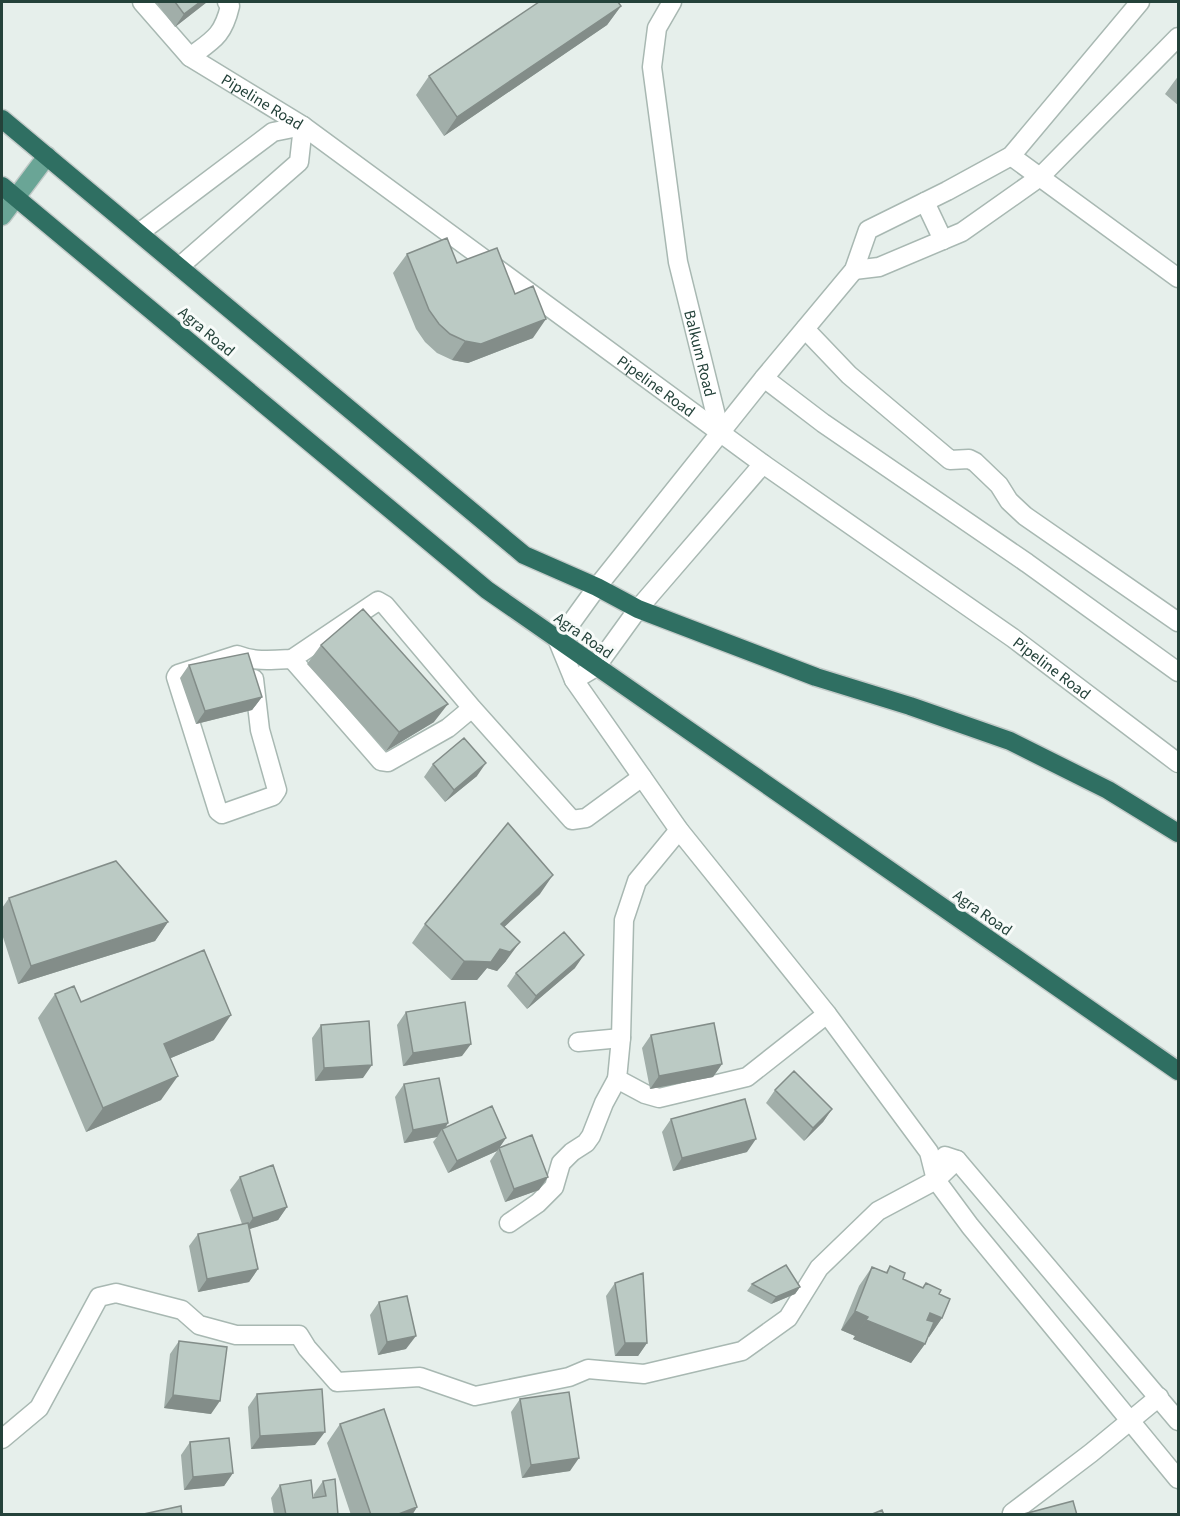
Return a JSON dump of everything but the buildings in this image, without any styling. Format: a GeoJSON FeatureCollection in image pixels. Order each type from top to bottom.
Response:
{"type":"FeatureCollection","features":[{"type":"Feature","properties":{"kind":"highway","name":"Agra Road"},"geometry":{"type":"LineString","coordinates":[[2,119],[524,555],[597,587],[638,609],[816,677],[910,705],[1010,741],[1108,790],[1179,833]]}},
{"type":"Feature","properties":{"kind":"highway","name":"Agra Road"},"geometry":{"type":"LineString","coordinates":[[2,186],[487,590],[596,668],[1179,1071]]}},
{"type":"Feature","properties":{"kind":"main road"},"geometry":{"type":"LineString","coordinates":[[2,216],[47,156]]}},
{"type":"Feature","properties":{"kind":"street","name":"Pipeline Road"},"geometry":{"type":"LineString","coordinates":[[142,2],[190,57],[303,126],[764,464],[1013,638],[1179,763]]}},
{"type":"Feature","properties":{"kind":"street"},"geometry":{"type":"LineString","coordinates":[[190,57],[216,37],[226,24],[230,6],[227,2]]}},
{"type":"Feature","properties":{"kind":"street","name":"Balkum Road"},"geometry":{"type":"LineString","coordinates":[[672,2],[657,27],[652,67],[678,262],[720,432]]}},
{"type":"Feature","properties":{"kind":"street"},"geometry":{"type":"LineString","coordinates":[[1140,2],[1011,156],[868,230],[854,270],[720,432],[597,587],[558,641],[574,680],[642,777],[680,830],[827,1014],[929,1152],[936,1180],[970,1226],[1179,1479]]}},
{"type":"Feature","properties":{"kind":"street"},"geometry":{"type":"LineString","coordinates":[[854,270],[879,267],[962,232],[1040,177],[1179,37]]}},
{"type":"Feature","properties":{"kind":"street"},"geometry":{"type":"LineString","coordinates":[[139,233],[273,132],[303,126],[299,162],[179,267]]}},
{"type":"Feature","properties":{"kind":"street"},"geometry":{"type":"LineString","coordinates":[[1011,156],[1179,278]]}},
{"type":"Feature","properties":{"kind":"street"},"geometry":{"type":"LineString","coordinates":[[925,202],[943,240]]}},
{"type":"Feature","properties":{"kind":"street"},"geometry":{"type":"LineString","coordinates":[[805,329],[849,375],[950,460],[969,459],[975,462],[999,485],[1009,501],[1025,516],[1179,622]]}},
{"type":"Feature","properties":{"kind":"street"},"geometry":{"type":"LineString","coordinates":[[764,378],[823,423],[1018,557],[1179,672]]}},
{"type":"Feature","properties":{"kind":"street"},"geometry":{"type":"LineString","coordinates":[[574,680],[596,668],[638,609],[764,464]]}},
{"type":"Feature","properties":{"kind":"street"},"geometry":{"type":"LineString","coordinates":[[248,659],[255,684],[260,730],[277,790],[273,796],[222,814],[218,811],[176,677],[178,674],[237,655],[248,659],[292,659],[378,601],[385,605],[472,708],[572,820],[585,818],[642,777]]}},
{"type":"Feature","properties":{"kind":"street"},"geometry":{"type":"LineString","coordinates":[[292,659],[381,761],[388,762],[448,728],[472,708]]}},
{"type":"Feature","properties":{"kind":"street"},"geometry":{"type":"LineString","coordinates":[[509,1222],[538,1203],[554,1187],[561,1163],[586,1143],[591,1136],[604,1103],[617,1079],[621,1038],[624,920],[637,881],[680,830]]}},
{"type":"Feature","properties":{"kind":"street"},"geometry":{"type":"LineString","coordinates":[[617,1079],[645,1094],[659,1098],[747,1077],[827,1014]]}},
{"type":"Feature","properties":{"kind":"street"},"geometry":{"type":"LineString","coordinates":[[578,1042],[621,1038]]}},
{"type":"Feature","properties":{"kind":"street"},"geometry":{"type":"LineString","coordinates":[[929,1152],[957,1160],[1179,1421]]}},
{"type":"Feature","properties":{"kind":"street"},"geometry":{"type":"LineString","coordinates":[[2,1439],[39,1408],[99,1297],[116,1293],[182,1310],[199,1325],[236,1335],[299,1335],[307,1348],[337,1382],[420,1377],[475,1396],[569,1377],[588,1369],[644,1374],[742,1351],[788,1318],[819,1268],[878,1211],[936,1180],[957,1160]]}},
{"type":"Feature","properties":{"kind":"street"},"geometry":{"type":"LineString","coordinates":[[1012,1513],[1159,1397]]}}]}
